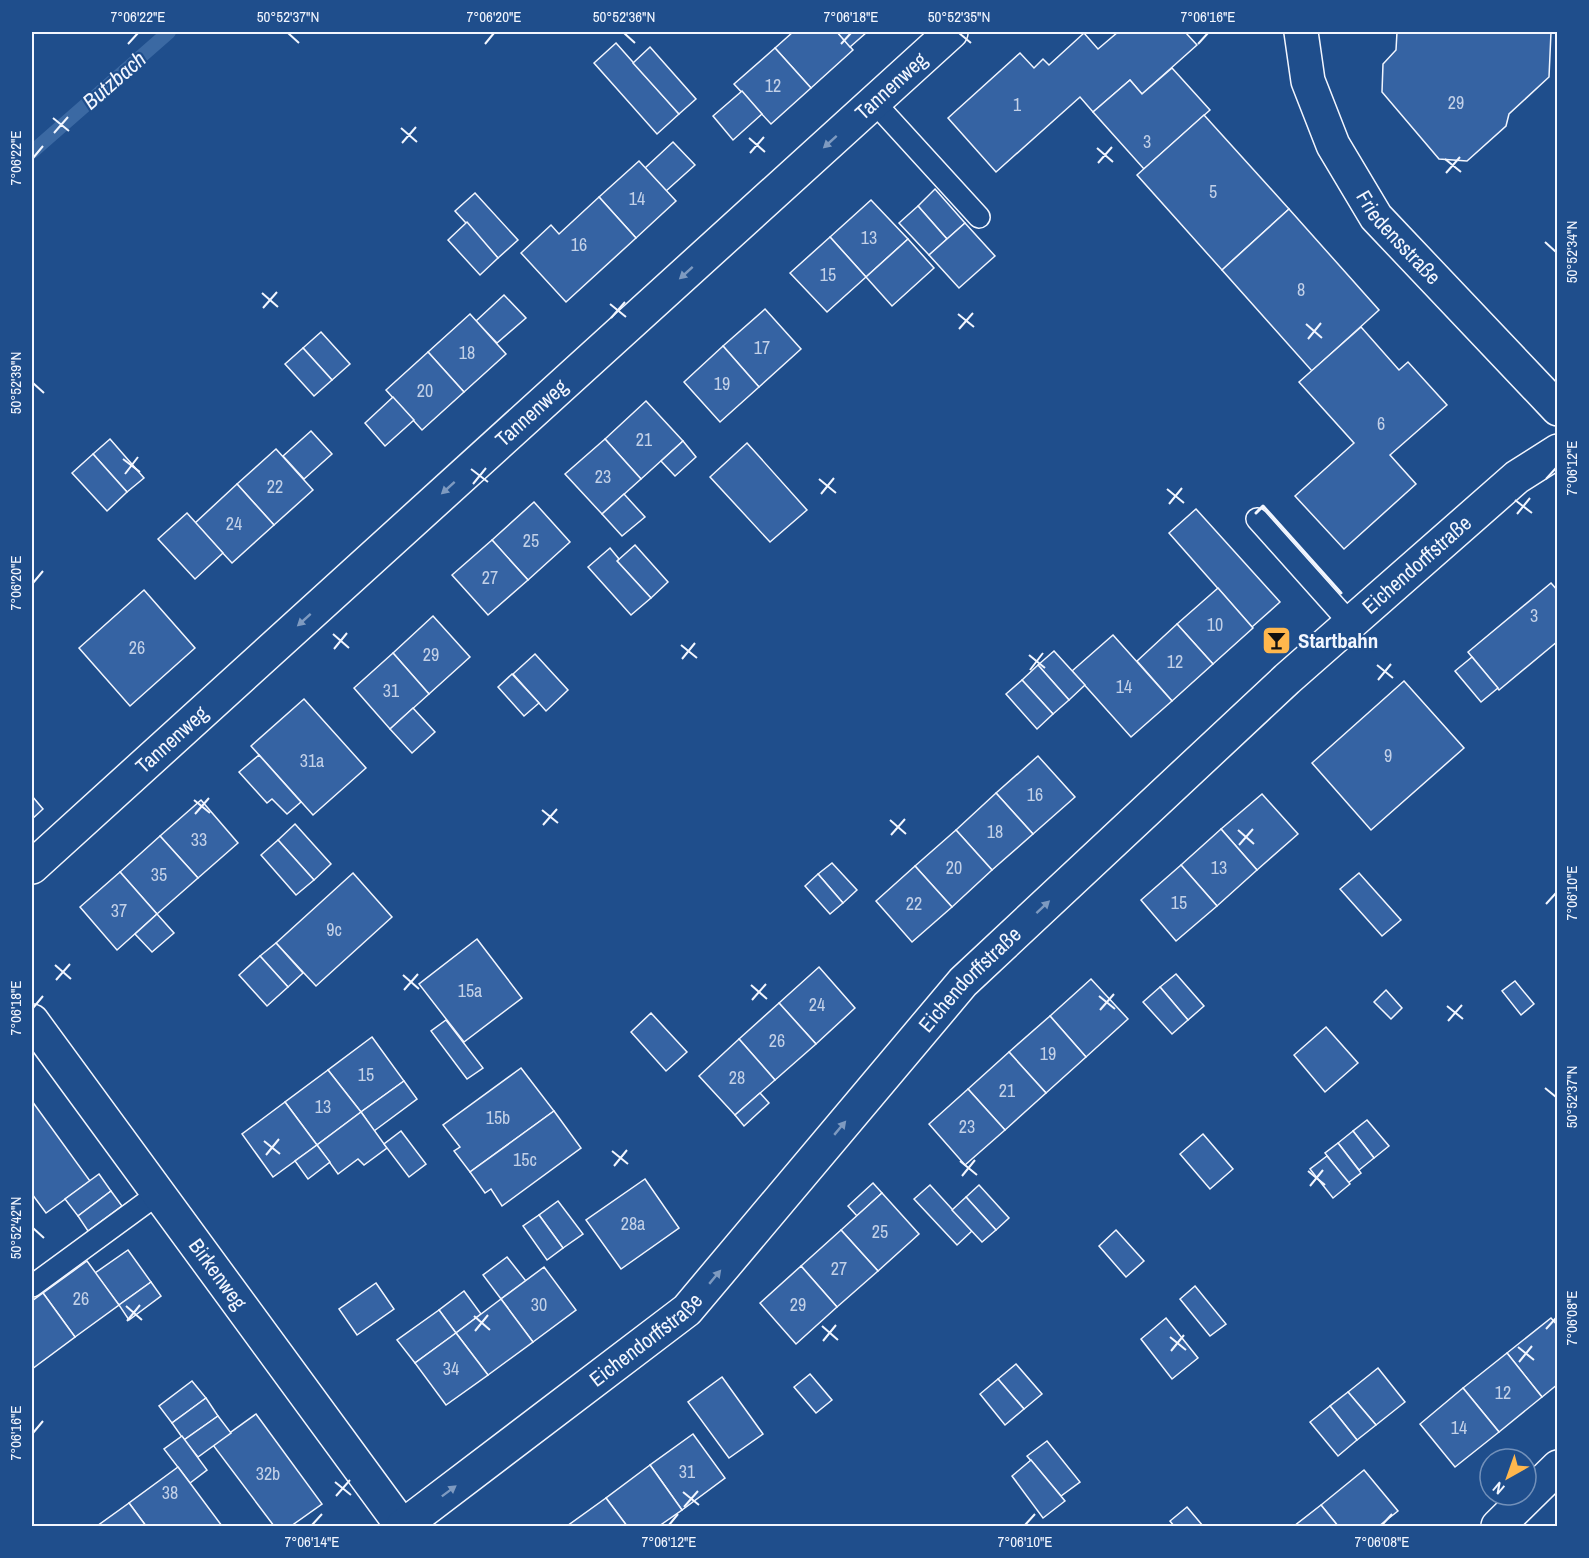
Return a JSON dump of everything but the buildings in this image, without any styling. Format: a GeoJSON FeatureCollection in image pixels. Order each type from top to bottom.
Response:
{"type":"FeatureCollection","features":[{"type":"Feature","properties":{"kind":"street","name":"Tannenweg"},"geometry":{"type":"LineString","coordinates":[[32,867],[951,32]]}},
{"type":"Feature","properties":{"kind":"street","name":"Friedensstraße"},"geometry":{"type":"LineString","coordinates":[[1301,32],[1308,81],[1333,145],[1376,217],[1557,409]]}},
{"type":"Feature","properties":{"kind":"street","name":"Eichendorffstraße"},"geometry":{"type":"LineString","coordinates":[[402,1527],[687,1310],[963,982],[1287,679],[1517,477],[1557,451]]}},
{"type":"Feature","properties":{"kind":"street","name":"Birkenweg"},"geometry":{"type":"LineString","coordinates":[[32,1021],[402,1527]]}},
{"type":"Feature","properties":{"kind":"street"},"geometry":{"type":"LineString","coordinates":[[1498,1527],[1557,1467]]}},
{"type":"Feature","properties":{"kind":"lane"},"geometry":{"type":"LineString","coordinates":[[874,102],[979,217]]}},
{"type":"Feature","properties":{"kind":"lane"},"geometry":{"type":"LineString","coordinates":[[1257,519],[1350,623]]}},
{"type":"Feature","properties":{"kind":"lane"},"geometry":{"type":"LineString","coordinates":[[32,1286],[159,1193]]}},
{"type":"Feature","properties":{"kind":"waterway","name":"Butzbach"},"geometry":{"type":"LineString","coordinates":[[32,152],[169,32]]}},
{"type":"Feature","properties":{"kind":"wall"},"geometry":{"type":"LineString","coordinates":[[1256,513],[1263,506],[1341,593]]}},
{"type":"Feature","properties":{"kind":"place","name":"Startbahn"},"geometry":{"type":"Point","coordinates":[1277,641]}}]}
